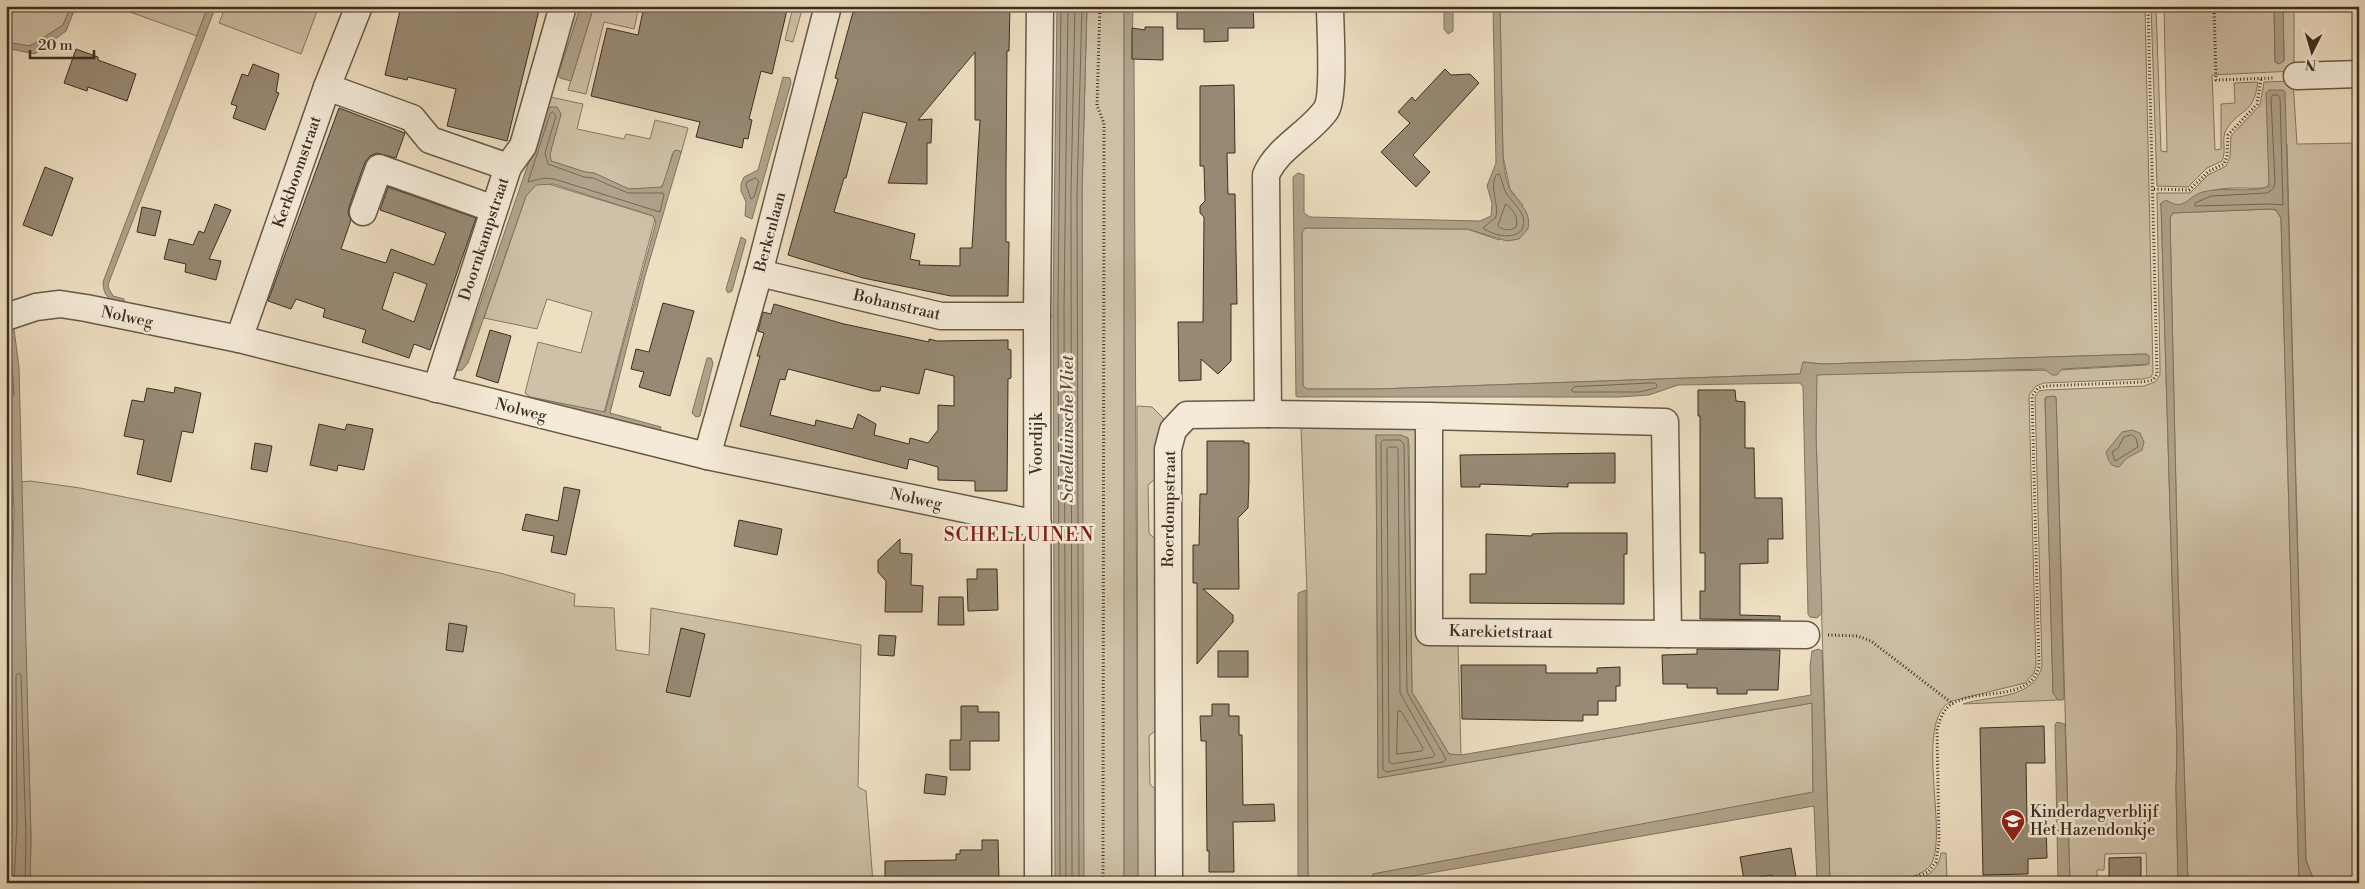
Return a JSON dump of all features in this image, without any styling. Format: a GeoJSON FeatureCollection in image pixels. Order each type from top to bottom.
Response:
{"type":"FeatureCollection","features":[{"type":"Feature","properties":{"kind":"street","name":"Kerkboomstraat"},"geometry":{"type":"LineString","coordinates":[[239,340],[327,87],[359,6]]}},
{"type":"Feature","properties":{"kind":"street","name":"Doornkampstraat"},"geometry":{"type":"LineString","coordinates":[[436,389],[508,167],[523,146],[562,6]]}},
{"type":"Feature","properties":{"kind":"street","name":"Berkenlaan"},"geometry":{"type":"LineString","coordinates":[[707,456],[759,273],[828,6]]}},
{"type":"Feature","properties":{"kind":"street","name":"Voordijk"},"geometry":{"type":"LineString","coordinates":[[1038,883],[1037,316],[1040,6]]}},
{"type":"Feature","properties":{"kind":"street"},"geometry":{"type":"LineString","coordinates":[[1330,6],[1331,92],[1327,108],[1274,162],[1266,174],[1268,414],[1665,422],[1668,634]]}},
{"type":"Feature","properties":{"kind":"street"},"geometry":{"type":"LineString","coordinates":[[2297,76],[2359,74]]}},
{"type":"Feature","properties":{"kind":"street"},"geometry":{"type":"LineString","coordinates":[[327,87],[412,118],[430,140],[508,167]]}},
{"type":"Feature","properties":{"kind":"street"},"geometry":{"type":"LineString","coordinates":[[363,212],[379,168],[494,209]]}},
{"type":"Feature","properties":{"kind":"street","name":"Bohanstraat"},"geometry":{"type":"LineString","coordinates":[[759,273],[942,316],[1037,316]]}},
{"type":"Feature","properties":{"kind":"street","name":"Nolweg"},"geometry":{"type":"LineString","coordinates":[[6,317],[36,308],[60,304],[239,340],[707,456],[1038,524]]}},
{"type":"Feature","properties":{"kind":"street","name":"Roerdompstraat"},"geometry":{"type":"LineString","coordinates":[[1169,883],[1168,449],[1173,430],[1187,415],[1268,414]]}},
{"type":"Feature","properties":{"kind":"street","name":"Karekietstraat"},"geometry":{"type":"LineString","coordinates":[[1429,416],[1429,632],[1806,635]]}},
{"type":"Feature","properties":{"kind":"path"},"geometry":{"type":"LineString","coordinates":[[1100,6],[1097,106],[1104,123],[1103,883]]}},
{"type":"Feature","properties":{"kind":"path"},"geometry":{"type":"LineString","coordinates":[[1900,883],[1928,872],[1936,862],[1939,842],[1937,730],[1944,713],[1953,704],[2027,686],[2037,674],[2039,666],[2032,396],[2038,388],[2044,386],[2143,382],[2153,380],[2157,374],[2154,189],[2148,6]]}},
{"type":"Feature","properties":{"kind":"path"},"geometry":{"type":"LineString","coordinates":[[2214,6],[2216,80],[2297,76]]}},
{"type":"Feature","properties":{"kind":"path"},"geometry":{"type":"LineString","coordinates":[[2154,189],[2189,190],[2209,170],[2224,164],[2227,156],[2228,135],[2257,104],[2261,79]]}},
{"type":"Feature","properties":{"kind":"path"},"geometry":{"type":"LineString","coordinates":[[1806,635],[1848,635],[1865,638],[1953,704]]}},
{"type":"Feature","properties":{"kind":"shaded area"},"geometry":{"type":"Polygon","coordinates":[[[6,6],[71,6],[63,25],[34,44],[24,47],[6,42],[6,6]]]}},
{"type":"Feature","properties":{"kind":"shaded area"},"geometry":{"type":"Polygon","coordinates":[[[113,6],[208,6],[197,36],[113,6]]]}},
{"type":"Feature","properties":{"kind":"shaded area"},"geometry":{"type":"Polygon","coordinates":[[[226,6],[319,6],[301,54],[219,23],[226,6]]]}},
{"type":"Feature","properties":{"kind":"shaded area"},"geometry":{"type":"Polygon","coordinates":[[[570,6],[581,6],[554,87],[546,85],[570,6]]]}},
{"type":"Feature","properties":{"kind":"shaded area"},"geometry":{"type":"Polygon","coordinates":[[[594,6],[612,8],[639,6],[634,29],[604,22],[586,94],[568,90],[594,6]]]}},
{"type":"Feature","properties":{"kind":"shaded area"},"geometry":{"type":"Polygon","coordinates":[[[792,6],[803,6],[793,42],[785,40],[792,6]]]}},
{"type":"Feature","properties":{"kind":"shaded area"},"geometry":{"type":"Polygon","coordinates":[[[1087,6],[1124,6],[1124,883],[1084,883],[1083,878],[1082,193],[1087,6]]]}},
{"type":"Feature","properties":{"kind":"shaded area"},"geometry":{"type":"Polygon","coordinates":[[[1500,6],[2145,6],[2153,373],[2151,377],[2143,379],[2044,383],[2036,386],[2029,395],[2036,665],[2034,673],[2025,683],[1952,701],[1940,713],[1934,732],[1936,837],[1934,857],[1927,869],[1917,875],[1906,879],[1880,883],[1830,883],[1816,435],[1816,376],[1819,374],[2059,370],[2147,365],[2149,356],[2146,354],[1822,364],[1804,362],[1801,374],[1378,389],[1307,389],[1303,386],[1302,232],[1305,228],[1467,229],[1499,240],[1523,205],[1510,189],[1503,156],[1500,6]]]}},
{"type":"Feature","properties":{"kind":"shaded area"},"geometry":{"type":"Polygon","coordinates":[[[2151,6],[2156,6],[2161,151],[2167,152],[2164,6],[2274,6],[2275,62],[2284,61],[2283,6],[2294,6],[2294,71],[2212,75],[2215,150],[2221,149],[2221,104],[2235,103],[2234,83],[2258,82],[2256,93],[2249,107],[2226,130],[2222,161],[2207,168],[2188,187],[2157,186],[2151,6]]]}},
{"type":"Feature","properties":{"kind":"shaded area"},"geometry":{"type":"Polygon","coordinates":[[[2293,81],[2297,144],[2359,143],[2359,883],[2315,883],[2306,860],[2287,144],[2267,188],[2217,189],[2183,204],[2172,204],[2167,201],[2161,203],[2177,749],[2178,883],[2147,883],[2146,853],[2105,854],[2104,870],[2097,870],[2097,883],[2070,883],[2056,397],[2046,397],[2045,399],[2053,693],[2058,700],[1963,704],[2021,691],[2037,677],[2042,666],[2035,397],[2039,391],[2045,390],[2144,386],[2155,382],[2160,375],[2157,193],[2190,193],[2208,175],[2226,166],[2230,157],[2231,136],[2260,105],[2264,82],[2293,81]]]}},
{"type":"Feature","properties":{"kind":"shaded area"},"geometry":{"type":"Polygon","coordinates":[[[550,97],[583,104],[577,129],[624,139],[626,134],[650,139],[655,120],[688,128],[681,153],[680,151],[674,151],[672,155],[664,184],[659,188],[629,189],[594,173],[551,161],[550,154],[561,114],[547,109],[550,97]]]}},
{"type":"Feature","properties":{"kind":"shaded area"},"geometry":{"type":"Polygon","coordinates":[[[545,183],[653,216],[655,219],[604,413],[530,397],[525,393],[538,342],[581,353],[592,312],[547,299],[537,329],[484,318],[526,196],[535,185],[545,183]]]}},
{"type":"Feature","properties":{"kind":"shaded area"},"geometry":{"type":"Polygon","coordinates":[[[2276,210],[2281,218],[2299,883],[2188,883],[2178,581],[2170,218],[2173,213],[2276,210]]]}},
{"type":"Feature","properties":{"kind":"shaded area"},"geometry":{"type":"Polygon","coordinates":[[[1137,406],[1152,407],[1166,421],[1156,443],[1155,479],[1148,485],[1149,533],[1155,539],[1156,730],[1149,736],[1150,784],[1156,790],[1157,883],[1138,883],[1137,406]]]}},
{"type":"Feature","properties":{"kind":"shaded area"},"geometry":{"type":"Polygon","coordinates":[[[1301,427],[1414,429],[1417,433],[1420,600],[1458,644],[1461,755],[1449,754],[1412,692],[1409,444],[1408,438],[1376,435],[1378,778],[1812,703],[1813,793],[1373,874],[1373,883],[1308,883],[1307,594],[1301,427]]]}},
{"type":"Feature","properties":{"kind":"shaded area"},"geometry":{"type":"Polygon","coordinates":[[[30,481],[80,488],[500,573],[575,594],[574,606],[614,608],[616,650],[649,655],[651,608],[861,645],[858,787],[866,791],[873,883],[30,883],[31,839],[21,482],[30,481]]]}},
{"type":"Feature","properties":{"kind":"shaded area"},"geometry":{"type":"Polygon","coordinates":[[[13,484],[11,625],[6,627],[6,486],[13,484]]]}},
{"type":"Feature","properties":{"kind":"shaded area"},"geometry":{"type":"Polygon","coordinates":[[[6,633],[10,638],[11,672],[12,824],[9,883],[6,883],[6,633]]]}},
{"type":"Feature","properties":{"kind":"shaded area"},"geometry":{"type":"Polygon","coordinates":[[[1941,853],[1946,853],[1947,879],[1961,880],[1961,883],[1908,883],[1934,870],[1941,853]]]}},
{"type":"Feature","properties":{"kind":"water"},"geometry":{"type":"Polygon","coordinates":[[[71,6],[76,6],[66,31],[35,54],[6,48],[6,42],[30,46],[63,25],[71,6]]]}},
{"type":"Feature","properties":{"kind":"water"},"geometry":{"type":"Polygon","coordinates":[[[208,6],[216,6],[109,282],[108,287],[113,296],[124,299],[121,303],[108,297],[104,291],[103,282],[208,6]]]}},
{"type":"Feature","properties":{"kind":"water"},"geometry":{"type":"Polygon","coordinates":[[[581,6],[594,6],[571,81],[560,78],[558,75],[581,6]]]}},
{"type":"Feature","properties":{"kind":"water","name":"Schelluinsche Vliet"},"geometry":{"type":"Polygon","coordinates":[[[1057,6],[1087,6],[1082,193],[1084,883],[1055,883],[1053,306],[1057,6]]]}},
{"type":"Feature","properties":{"kind":"water"},"geometry":{"type":"Polygon","coordinates":[[[1124,6],[1133,6],[1132,58],[1134,59],[1138,883],[1124,883],[1124,6]]]}},
{"type":"Feature","properties":{"kind":"water"},"geometry":{"type":"Polygon","coordinates":[[[1444,6],[1453,6],[1453,31],[1448,34],[1444,29],[1444,6]]]}},
{"type":"Feature","properties":{"kind":"water"},"geometry":{"type":"Polygon","coordinates":[[[1493,6],[1500,6],[1503,156],[1505,172],[1512,193],[1526,211],[1529,222],[1528,229],[1519,239],[1507,241],[1467,229],[1305,228],[1302,232],[1303,386],[1307,389],[1378,389],[1800,374],[1803,362],[1822,364],[2146,354],[2149,356],[2149,364],[2062,369],[2057,375],[2052,375],[2044,369],[1817,375],[1816,435],[1822,613],[1817,618],[1810,617],[1808,614],[1803,387],[1800,383],[1678,385],[1649,395],[1619,397],[1296,396],[1293,177],[1298,173],[1304,175],[1304,213],[1310,217],[1480,221],[1491,216],[1492,203],[1487,186],[1496,163],[1493,6]]]}},
{"type":"Feature","properties":{"kind":"water"},"geometry":{"type":"Polygon","coordinates":[[[2274,6],[2283,6],[2284,61],[2279,64],[2275,62],[2274,6]]]}},
{"type":"Feature","properties":{"kind":"water"},"geometry":{"type":"Polygon","coordinates":[[[783,77],[790,78],[791,83],[752,219],[745,216],[746,202],[741,191],[741,184],[744,177],[758,170],[783,77]]]}},
{"type":"Feature","properties":{"kind":"water"},"geometry":{"type":"Polygon","coordinates":[[[2269,90],[2283,90],[2285,92],[2306,860],[2315,883],[2299,883],[2281,218],[2276,210],[2270,209],[2173,213],[2170,218],[2178,581],[2188,883],[2178,883],[2177,749],[2161,203],[2166,200],[2177,205],[2182,204],[2197,194],[2211,190],[2254,189],[2269,186],[2266,93],[2269,90]]]}},
{"type":"Feature","properties":{"kind":"water"},"geometry":{"type":"Polygon","coordinates":[[[557,107],[561,114],[550,154],[551,161],[594,173],[629,189],[662,187],[674,151],[678,150],[681,153],[645,276],[610,413],[661,427],[660,432],[528,401],[530,397],[605,412],[656,222],[653,216],[553,184],[536,185],[526,196],[468,363],[462,370],[454,371],[461,359],[547,109],[557,107]]]}},
{"type":"Feature","properties":{"kind":"water"},"geometry":{"type":"Polygon","coordinates":[[[741,237],[746,240],[732,291],[728,293],[726,289],[741,237]]]}},
{"type":"Feature","properties":{"kind":"water"},"geometry":{"type":"Polygon","coordinates":[[[11,328],[14,329],[19,367],[31,839],[30,883],[9,883],[12,824],[11,672],[10,638],[6,633],[6,627],[11,625],[14,511],[6,331],[11,328]]]}},
{"type":"Feature","properties":{"kind":"water"},"geometry":{"type":"Polygon","coordinates":[[[707,358],[711,358],[713,363],[700,416],[696,417],[692,413],[707,358]]]}},
{"type":"Feature","properties":{"kind":"water"},"geometry":{"type":"Polygon","coordinates":[[[2046,397],[2056,397],[2057,426],[2063,700],[2058,700],[2053,693],[2045,399],[2046,397]]]}},
{"type":"Feature","properties":{"kind":"water"},"geometry":{"type":"Polygon","coordinates":[[[2132,430],[2140,433],[2144,442],[2142,450],[2127,458],[2119,467],[2113,466],[2106,452],[2122,432],[2132,430]]]}},
{"type":"Feature","properties":{"kind":"water"},"geometry":{"type":"Polygon","coordinates":[[[1376,435],[1401,435],[1408,438],[1412,692],[1449,754],[1461,755],[1811,695],[1810,666],[1812,651],[1819,649],[1822,651],[1830,883],[1817,883],[1814,806],[1373,883],[1373,874],[1813,792],[1812,703],[1378,778],[1376,435]]]}},
{"type":"Feature","properties":{"kind":"water"},"geometry":{"type":"Polygon","coordinates":[[[1306,590],[1308,883],[1298,883],[1298,593],[1306,590]]]}},
{"type":"Feature","properties":{"kind":"water"},"geometry":{"type":"Polygon","coordinates":[[[2057,722],[2065,724],[2070,883],[2058,883],[2055,725],[2057,722]]]}},
{"type":"Feature","properties":{"kind":"building"},"geometry":{"type":"Polygon","coordinates":[[[401,6],[540,6],[507,141],[447,126],[456,89],[408,77],[407,80],[385,75],[401,6]]]}},
{"type":"Feature","properties":{"kind":"building"},"geometry":{"type":"Polygon","coordinates":[[[644,6],[771,6],[787,10],[772,74],[761,71],[749,119],[752,120],[748,139],[744,138],[742,148],[696,137],[700,122],[591,96],[607,28],[638,35],[644,6]]]}},
{"type":"Feature","properties":{"kind":"building"},"geometry":{"type":"Polygon","coordinates":[[[858,6],[1010,6],[1009,51],[1007,51],[1006,173],[1006,242],[1009,242],[1008,296],[951,296],[863,278],[788,255],[838,79],[835,78],[853,12],[856,13],[858,6]],[[975,52],[918,120],[932,119],[931,143],[927,143],[927,184],[888,183],[907,123],[863,112],[846,178],[844,178],[834,212],[915,234],[910,259],[920,261],[919,265],[960,266],[960,248],[972,248],[980,120],[975,120],[975,52]]]}},
{"type":"Feature","properties":{"kind":"building"},"geometry":{"type":"Polygon","coordinates":[[[1177,6],[1253,6],[1254,28],[1228,28],[1228,41],[1204,42],[1204,29],[1177,29],[1177,6]]]}},
{"type":"Feature","properties":{"kind":"building"},"geometry":{"type":"Polygon","coordinates":[[[1145,27],[1163,27],[1163,60],[1132,59],[1132,28],[1145,30],[1145,27]]]}},
{"type":"Feature","properties":{"kind":"building"},"geometry":{"type":"Polygon","coordinates":[[[76,49],[98,57],[98,60],[136,74],[127,101],[88,87],[87,91],[64,83],[76,49]]]}},
{"type":"Feature","properties":{"kind":"building"},"geometry":{"type":"Polygon","coordinates":[[[253,64],[279,74],[276,92],[279,93],[265,130],[233,118],[237,106],[231,104],[242,74],[248,76],[253,64]]]}},
{"type":"Feature","properties":{"kind":"building"},"geometry":{"type":"Polygon","coordinates":[[[1445,69],[1451,75],[1470,74],[1479,83],[1413,155],[1430,172],[1416,187],[1381,152],[1410,123],[1398,112],[1412,97],[1415,101],[1445,69]]]}},
{"type":"Feature","properties":{"kind":"building"},"geometry":{"type":"Polygon","coordinates":[[[1234,85],[1235,153],[1227,153],[1228,194],[1235,194],[1237,304],[1231,304],[1231,361],[1218,374],[1201,359],[1201,380],[1179,381],[1178,322],[1203,322],[1204,217],[1200,213],[1200,206],[1205,201],[1204,166],[1200,166],[1200,86],[1234,85]]]}},
{"type":"Feature","properties":{"kind":"building"},"geometry":{"type":"Polygon","coordinates":[[[339,108],[405,133],[396,158],[377,153],[370,156],[365,162],[349,207],[348,214],[351,220],[341,249],[386,263],[391,249],[434,265],[446,233],[380,210],[388,187],[476,218],[430,350],[414,344],[409,358],[362,342],[366,330],[323,317],[325,309],[296,299],[291,309],[268,301],[339,108]],[[394,272],[382,309],[414,322],[427,284],[394,272]]]}},
{"type":"Feature","properties":{"kind":"building"},"geometry":{"type":"Polygon","coordinates":[[[45,167],[73,178],[52,236],[23,225],[45,167]]]}},
{"type":"Feature","properties":{"kind":"building"},"geometry":{"type":"Polygon","coordinates":[[[215,204],[231,210],[209,259],[221,261],[216,280],[185,272],[186,264],[164,259],[169,239],[193,245],[199,231],[204,233],[215,204]]]}},
{"type":"Feature","properties":{"kind":"building"},"geometry":{"type":"Polygon","coordinates":[[[142,207],[161,211],[155,236],[137,232],[142,207]]]}},
{"type":"Feature","properties":{"kind":"building"},"geometry":{"type":"Polygon","coordinates":[[[663,303],[694,311],[670,396],[639,387],[644,372],[631,369],[636,349],[649,352],[663,303]]]}},
{"type":"Feature","properties":{"kind":"building"},"geometry":{"type":"Polygon","coordinates":[[[774,304],[844,324],[929,342],[929,339],[937,341],[1008,340],[1008,349],[1011,350],[1011,378],[1008,379],[1007,491],[975,491],[975,481],[938,480],[938,467],[909,459],[907,469],[740,426],[760,356],[757,356],[764,333],[758,331],[763,312],[771,314],[774,304]],[[788,369],[785,380],[780,379],[770,415],[815,426],[816,420],[853,429],[858,414],[876,424],[874,435],[909,444],[910,438],[928,443],[938,430],[938,405],[954,406],[954,376],[925,369],[919,394],[881,386],[880,391],[873,391],[788,369]]]}},
{"type":"Feature","properties":{"kind":"building"},"geometry":{"type":"Polygon","coordinates":[[[490,330],[511,336],[498,383],[476,376],[490,330]]]}},
{"type":"Feature","properties":{"kind":"building"},"geometry":{"type":"Polygon","coordinates":[[[175,387],[201,393],[193,433],[182,431],[171,482],[137,474],[144,440],[124,436],[132,400],[144,402],[147,388],[174,393],[175,387]]]}},
{"type":"Feature","properties":{"kind":"building"},"geometry":{"type":"Polygon","coordinates":[[[1698,390],[1735,390],[1736,401],[1745,402],[1745,448],[1754,448],[1755,498],[1782,498],[1783,539],[1768,539],[1768,563],[1740,564],[1740,615],[1780,616],[1780,620],[1700,619],[1700,591],[1705,591],[1705,553],[1700,553],[1700,416],[1698,416],[1698,390]]]}},
{"type":"Feature","properties":{"kind":"building"},"geometry":{"type":"Polygon","coordinates":[[[319,424],[345,430],[347,424],[373,429],[364,470],[338,465],[337,471],[310,465],[319,424]]]}},
{"type":"Feature","properties":{"kind":"building"},"geometry":{"type":"Polygon","coordinates":[[[1207,441],[1244,441],[1244,443],[1249,443],[1248,508],[1238,518],[1239,589],[1203,589],[1233,615],[1233,622],[1197,664],[1197,583],[1193,583],[1193,545],[1199,545],[1200,494],[1207,494],[1207,441]]]}},
{"type":"Feature","properties":{"kind":"building"},"geometry":{"type":"Polygon","coordinates":[[[255,443],[272,446],[267,472],[251,469],[255,443]]]}},
{"type":"Feature","properties":{"kind":"building"},"geometry":{"type":"Polygon","coordinates":[[[1615,453],[1615,483],[1568,483],[1568,487],[1480,484],[1480,487],[1461,487],[1460,455],[1615,453]]]}},
{"type":"Feature","properties":{"kind":"building"},"geometry":{"type":"Polygon","coordinates":[[[564,487],[580,490],[566,555],[551,552],[554,536],[522,530],[526,514],[558,521],[564,487]]]}},
{"type":"Feature","properties":{"kind":"building"},"geometry":{"type":"Polygon","coordinates":[[[739,520],[782,529],[777,555],[734,546],[739,520]]]}},
{"type":"Feature","properties":{"kind":"building"},"geometry":{"type":"Polygon","coordinates":[[[1627,533],[1627,554],[1624,554],[1624,604],[1470,603],[1470,574],[1486,574],[1486,534],[1532,536],[1532,534],[1627,533]]]}},
{"type":"Feature","properties":{"kind":"building"},"geometry":{"type":"Polygon","coordinates":[[[900,539],[900,553],[912,554],[911,585],[923,586],[922,612],[885,612],[886,581],[878,572],[878,560],[900,539]]]}},
{"type":"Feature","properties":{"kind":"building"},"geometry":{"type":"Polygon","coordinates":[[[977,569],[997,569],[998,610],[968,611],[967,579],[977,579],[977,569]]]}},
{"type":"Feature","properties":{"kind":"building"},"geometry":{"type":"Polygon","coordinates":[[[939,597],[963,597],[964,625],[938,625],[939,597]]]}},
{"type":"Feature","properties":{"kind":"building"},"geometry":{"type":"Polygon","coordinates":[[[449,623],[467,626],[463,652],[446,650],[449,623]]]}},
{"type":"Feature","properties":{"kind":"building"},"geometry":{"type":"Polygon","coordinates":[[[681,628],[705,634],[690,697],[666,692],[681,628]]]}},
{"type":"Feature","properties":{"kind":"building"},"geometry":{"type":"Polygon","coordinates":[[[879,635],[896,636],[894,656],[878,655],[879,635]]]}},
{"type":"Feature","properties":{"kind":"building"},"geometry":{"type":"Polygon","coordinates":[[[1697,649],[1780,650],[1778,690],[1747,690],[1747,694],[1717,694],[1717,688],[1687,688],[1687,684],[1663,684],[1662,655],[1697,654],[1697,649]]]}},
{"type":"Feature","properties":{"kind":"building"},"geometry":{"type":"Polygon","coordinates":[[[1218,651],[1248,651],[1248,677],[1218,677],[1218,651]]]}},
{"type":"Feature","properties":{"kind":"building"},"geometry":{"type":"Polygon","coordinates":[[[1461,665],[1546,665],[1546,673],[1597,673],[1597,668],[1620,667],[1620,686],[1616,686],[1616,701],[1598,701],[1598,715],[1583,715],[1583,721],[1462,719],[1461,665]]]}},
{"type":"Feature","properties":{"kind":"building"},"geometry":{"type":"Polygon","coordinates":[[[1212,704],[1229,704],[1229,716],[1239,716],[1239,735],[1242,735],[1243,805],[1274,804],[1275,821],[1233,822],[1234,872],[1209,872],[1209,851],[1207,851],[1206,741],[1201,741],[1200,716],[1212,716],[1212,704]]]}},
{"type":"Feature","properties":{"kind":"building"},"geometry":{"type":"Polygon","coordinates":[[[961,706],[978,706],[978,712],[999,712],[999,741],[970,741],[970,770],[950,770],[950,740],[961,740],[961,706]]]}},
{"type":"Feature","properties":{"kind":"building"},"geometry":{"type":"Polygon","coordinates":[[[2044,726],[2045,763],[2026,763],[2027,822],[2046,821],[2047,858],[2028,859],[2028,874],[1983,875],[1980,728],[2044,726]]]}},
{"type":"Feature","properties":{"kind":"building"},"geometry":{"type":"Polygon","coordinates":[[[926,774],[947,777],[945,795],[924,793],[926,774]]]}},
{"type":"Feature","properties":{"kind":"building"},"geometry":{"type":"Polygon","coordinates":[[[982,840],[998,840],[999,879],[885,880],[885,861],[956,860],[956,854],[960,854],[960,850],[982,850],[982,840]]]}},
{"type":"Feature","properties":{"kind":"building"},"geometry":{"type":"Polygon","coordinates":[[[1791,848],[1797,883],[1774,883],[1772,875],[1744,880],[1740,857],[1791,848]]]}},
{"type":"Feature","properties":{"kind":"building"},"geometry":{"type":"Polygon","coordinates":[[[2141,857],[2141,883],[2109,883],[2109,858],[2141,857]]]}},
{"type":"Feature","properties":{"kind":"place","name":"Kinderdagverblijf Het Hazendonkje"},"geometry":{"type":"Point","coordinates":[2013,842]}},
{"type":"Feature","properties":{"kind":"district","name":"SCHELLUINEN"},"geometry":{"type":"Point","coordinates":[1019,535]}}]}
